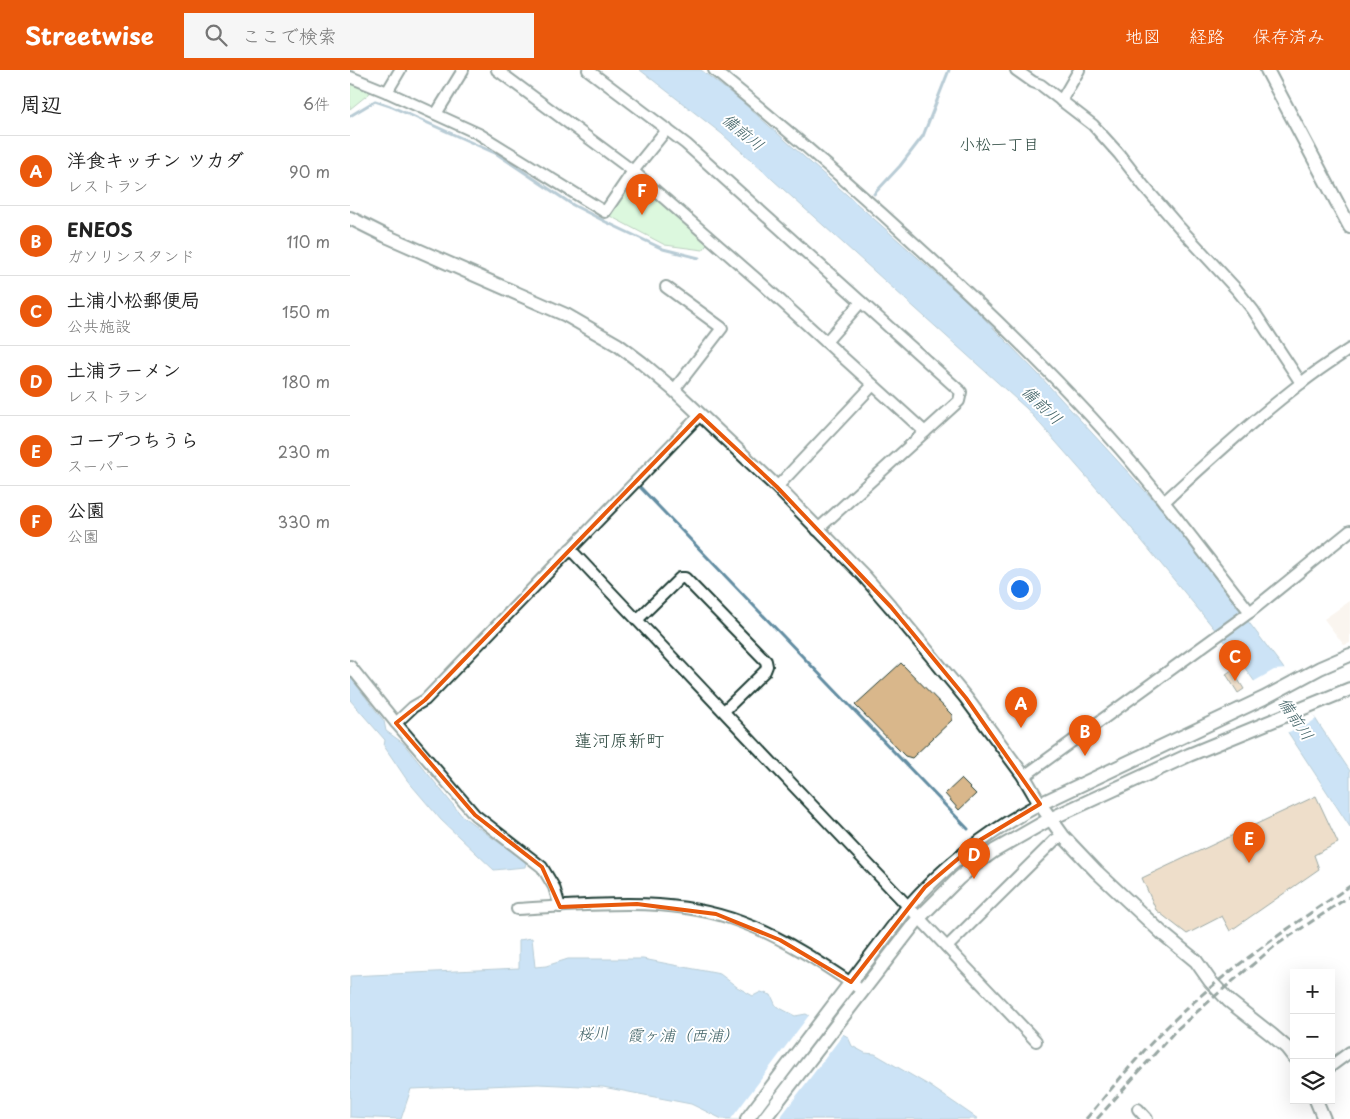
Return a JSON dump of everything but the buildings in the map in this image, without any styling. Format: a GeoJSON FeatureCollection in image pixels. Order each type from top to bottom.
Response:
{"type":"FeatureCollection","features":[{"type":"Feature","properties":{"kind":"street"},"geometry":{"type":"LineString","coordinates":[[387,92],[400,70]]}},
{"type":"Feature","properties":{"kind":"street"},"geometry":{"type":"LineString","coordinates":[[436,114],[463,70]]}},
{"type":"Feature","properties":{"kind":"street"},"geometry":{"type":"LineString","coordinates":[[497,70],[633,171],[925,432]]}},
{"type":"Feature","properties":{"kind":"street"},"geometry":{"type":"LineString","coordinates":[[588,70],[686,144],[961,392],[959,401],[817,530]]}},
{"type":"Feature","properties":{"kind":"street"},"geometry":{"type":"LineString","coordinates":[[714,70],[869,201],[990,312],[1132,463],[1248,613]]}},
{"type":"Feature","properties":{"kind":"street"},"geometry":{"type":"LineString","coordinates":[[1016,70],[1040,85],[1093,125],[1180,228],[1237,290],[1253,310],[1301,383]]}},
{"type":"Feature","properties":{"kind":"street"},"geometry":{"type":"LineString","coordinates":[[1061,101],[1078,70]]}},
{"type":"Feature","properties":{"kind":"street"},"geometry":{"type":"LineString","coordinates":[[1267,70],[1350,227]]}},
{"type":"Feature","properties":{"kind":"street"},"geometry":{"type":"LineString","coordinates":[[350,77],[480,134],[605,212],[633,171],[667,129]]}},
{"type":"Feature","properties":{"kind":"street"},"geometry":{"type":"LineString","coordinates":[[350,218],[386,236],[566,315],[618,345],[674,390],[776,487],[864,576],[916,635],[1023,775],[1040,804],[1063,836],[1117,892],[1196,961],[1210,981],[1229,1001],[1290,1052]]}},
{"type":"Feature","properties":{"kind":"street"},"geometry":{"type":"LineString","coordinates":[[666,287],[722,328],[674,390]]}},
{"type":"Feature","properties":{"kind":"street"},"geometry":{"type":"LineString","coordinates":[[826,342],[861,302]]}},
{"type":"Feature","properties":{"kind":"street"},"geometry":{"type":"LineString","coordinates":[[1164,502],[1202,467],[1301,383],[1350,349]]}},
{"type":"Feature","properties":{"kind":"street"},"geometry":{"type":"LineString","coordinates":[[776,487],[873,385]]}},
{"type":"Feature","properties":{"kind":"street"},"geometry":{"type":"LineString","coordinates":[[396,723],[413,707],[425,700],[700,415]]}},
{"type":"Feature","properties":{"kind":"street"},"geometry":{"type":"LineString","coordinates":[[1023,775],[1030,772],[1248,613],[1350,531]]}},
{"type":"Feature","properties":{"kind":"street"},"geometry":{"type":"LineString","coordinates":[[570,549],[908,906],[918,919],[1036,1041]]}},
{"type":"Feature","properties":{"kind":"street"},"geometry":{"type":"LineString","coordinates":[[637,620],[680,578],[685,578],[766,660],[767,666],[765,671],[724,712]]}},
{"type":"Feature","properties":{"kind":"street"},"geometry":{"type":"LineString","coordinates":[[764,1119],[853,991],[908,906],[965,852],[1004,824],[1040,804],[1264,698],[1350,654]]}},
{"type":"Feature","properties":{"kind":"street"},"geometry":{"type":"LineString","coordinates":[[350,666],[396,723],[475,814],[542,867],[554,888],[560,907]]}},
{"type":"Feature","properties":{"kind":"street"},"geometry":{"type":"LineString","coordinates":[[747,1119],[853,991],[918,919],[958,878],[976,864],[1002,846],[1050,819],[1189,755],[1350,689]]}},
{"type":"Feature","properties":{"kind":"street"},"geometry":{"type":"LineString","coordinates":[[947,948],[1055,840],[1063,836]]}},
{"type":"Feature","properties":{"kind":"street"},"geometry":{"type":"LineString","coordinates":[[517,909],[637,904],[683,908],[716,914],[740,921],[780,940],[853,991]]}},
{"type":"Feature","properties":{"kind":"street"},"geometry":{"type":"LineString","coordinates":[[1335,1063],[1350,1052]]}},
{"type":"Feature","properties":{"kind":"street"},"geometry":{"type":"LineString","coordinates":[[1318,1104],[1324,1119]]}},
{"type":"Feature","properties":{"kind":"street"},"geometry":{"type":"LineString","coordinates":[[1138,1109],[1147,1119]]}},
{"type":"Feature","properties":{"kind":"highlighted area"},"geometry":{"type":"Polygon","coordinates":[[[700,415],[777,487],[891,607],[966,698],[1040,804],[980,840],[925,887],[851,982],[780,940],[716,914],[637,904],[560,907],[542,867],[475,815],[396,723],[425,700],[700,415]]]}},
{"type":"Feature","properties":{"kind":"shaded area"},"geometry":{"type":"Polygon","coordinates":[[[1350,601],[1350,643],[1344,645],[1324,619],[1350,601]]]}},
{"type":"Feature","properties":{"kind":"green space"},"geometry":{"type":"Polygon","coordinates":[[[350,83],[371,92],[350,109],[350,83]]]}},
{"type":"Feature","properties":{"kind":"green space"},"geometry":{"type":"Polygon","coordinates":[[[632,181],[637,181],[708,243],[703,250],[665,245],[606,214],[632,181]]]}},
{"type":"Feature","properties":{"kind":"water","name":"備前川"},"geometry":{"type":"Polygon","coordinates":[[[640,70],[701,70],[741,101],[970,304],[1038,374],[1168,516],[1282,666],[1350,771],[1350,827],[1255,682],[1231,649],[1128,524],[1027,409],[722,134],[640,70]]]}},
{"type":"Feature","properties":{"kind":"water"},"geometry":{"type":"Polygon","coordinates":[[[350,677],[384,721],[386,731],[403,743],[462,816],[526,862],[525,867],[494,870],[441,820],[407,780],[384,746],[385,740],[350,700],[350,677]]]}},
{"type":"Feature","properties":{"kind":"water","name":"霞ヶ浦（西浦）"},"geometry":{"type":"Polygon","coordinates":[[[532,938],[535,967],[546,966],[568,959],[643,959],[720,974],[753,996],[761,992],[771,995],[776,1006],[795,1016],[806,1014],[848,1037],[852,1046],[865,1053],[875,1054],[930,1086],[978,1119],[722,1119],[691,1104],[603,1087],[538,1084],[411,1089],[401,1119],[350,1117],[350,976],[519,968],[519,940],[532,938]]]}},
{"type":"Feature","properties":{"kind":"pier"},"geometry":{"type":"Polygon","coordinates":[[[1286,669],[1316,719],[1307,725],[1286,733],[1253,682],[1274,670],[1286,669]]]}},
{"type":"Feature","properties":{"kind":"pier"},"geometry":{"type":"Polygon","coordinates":[[[810,1014],[845,1032],[779,1119],[731,1119],[810,1014]]]}},
{"type":"Feature","properties":{"kind":"waterway"},"geometry":{"type":"LineString","coordinates":[[874,194],[900,166],[923,136],[949,70]]}},
{"type":"Feature","properties":{"kind":"waterway"},"geometry":{"type":"LineString","coordinates":[[350,116],[375,101],[390,106],[497,154],[573,205],[606,222],[663,249],[699,258]]}},
{"type":"Feature","properties":{"kind":"waterway"},"geometry":{"type":"LineString","coordinates":[[640,487],[968,829]]}},
{"type":"Feature","properties":{"kind":"railway"},"geometry":{"type":"LineString","coordinates":[[1086,1119],[1147,1047],[1190,1005],[1256,951],[1350,886]]}},
{"type":"Feature","properties":{"kind":"railway"},"geometry":{"type":"LineString","coordinates":[[1097,1119],[1175,1031],[1275,946],[1350,896]]}},
{"type":"Feature","properties":{"kind":"place","name":"公園"},"geometry":{"type":"Point","coordinates":[642,215]}},
{"type":"Feature","properties":{"kind":"place","name":"土浦小松郵便局"},"geometry":{"type":"Point","coordinates":[1235,681]}},
{"type":"Feature","properties":{"kind":"place","name":"洋食キッチン ツカダ"},"geometry":{"type":"Point","coordinates":[1021,728]}},
{"type":"Feature","properties":{"kind":"place","name":"ENEOS"},"geometry":{"type":"Point","coordinates":[1085,756]}},
{"type":"Feature","properties":{"kind":"place","name":"コープつちうら"},"geometry":{"type":"Point","coordinates":[1249,863]}},
{"type":"Feature","properties":{"kind":"place","name":"土浦ラーメン"},"geometry":{"type":"Point","coordinates":[974,879]}},
{"type":"Feature","properties":{"kind":"district","name":"小松一丁目"},"geometry":{"type":"Point","coordinates":[999,143]}},
{"type":"Feature","properties":{"kind":"district","name":"蓮河原新町"},"geometry":{"type":"Point","coordinates":[619,739]}},
{"type":"Feature","properties":{"kind":"water label","name":"桜川"},"geometry":{"type":"Point","coordinates":[593,1032]}}]}
